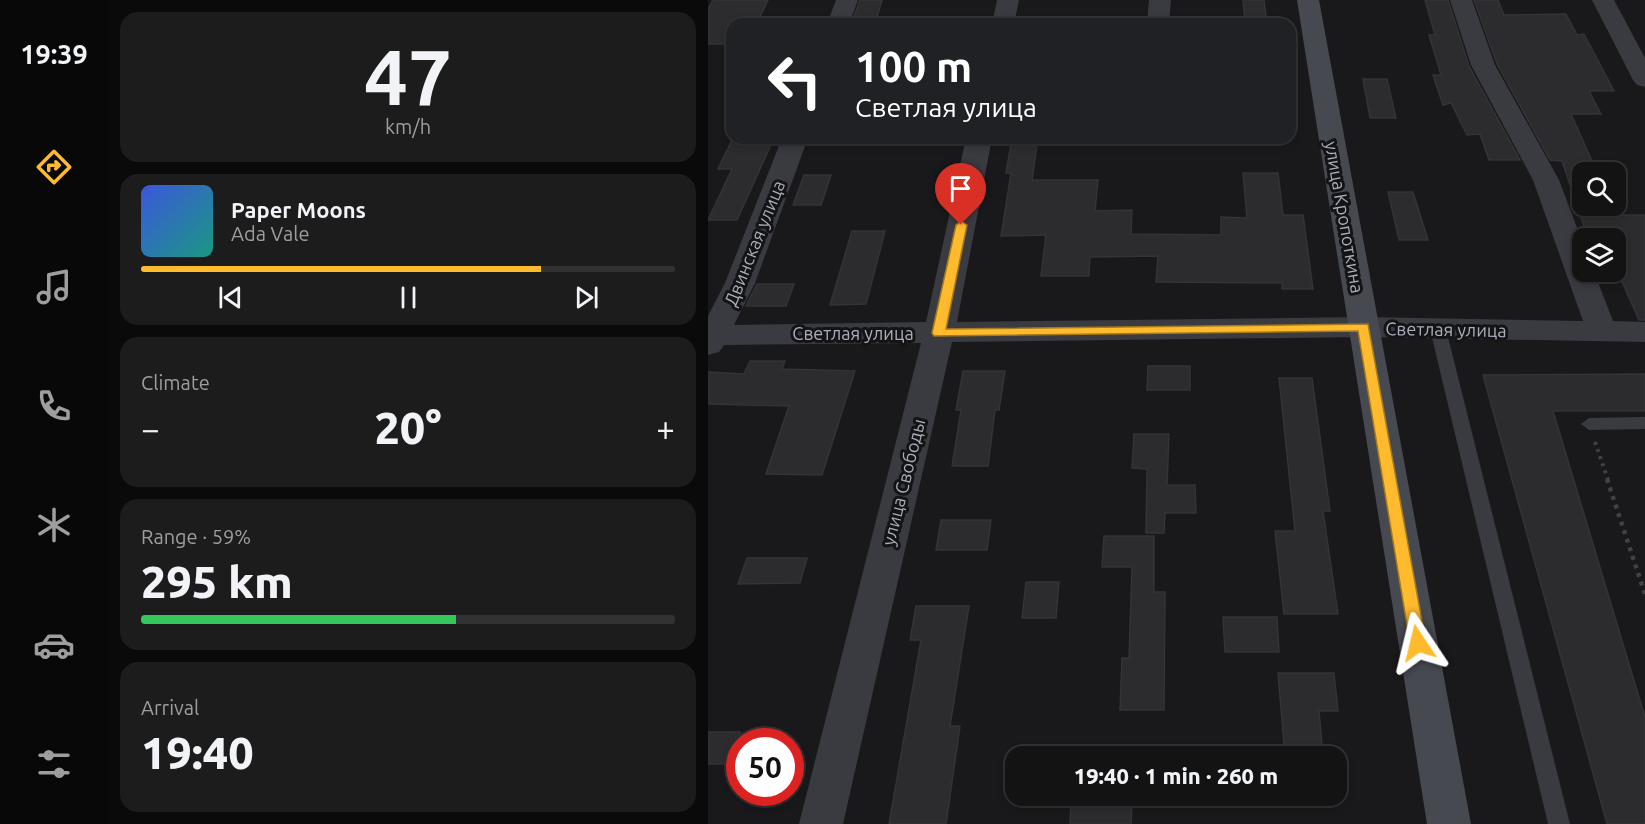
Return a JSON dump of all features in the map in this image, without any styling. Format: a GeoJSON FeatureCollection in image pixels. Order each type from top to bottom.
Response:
{"type":"FeatureCollection","features":[{"type":"Feature","properties":{"kind":"main road","name":"улица Кропоткина"},"geometry":{"type":"LineString","coordinates":[[1308,0],[1449,824]]}},
{"type":"Feature","properties":{"kind":"street"},"geometry":{"type":"LineString","coordinates":[[840,18],[847,0]]}},
{"type":"Feature","properties":{"kind":"street"},"geometry":{"type":"LineString","coordinates":[[1004,18],[1008,0]]}},
{"type":"Feature","properties":{"kind":"street"},"geometry":{"type":"LineString","coordinates":[[1158,18],[1160,0]]}},
{"type":"Feature","properties":{"kind":"street"},"geometry":{"type":"LineString","coordinates":[[1461,0],[1484,64],[1502,104],[1546,180],[1602,332]]}},
{"type":"Feature","properties":{"kind":"street"},"geometry":{"type":"LineString","coordinates":[[1603,0],[1645,80]]}},
{"type":"Feature","properties":{"kind":"street","name":"Двинская улица"},"geometry":{"type":"LineString","coordinates":[[711,338],[740,283],[793,144]]}},
{"type":"Feature","properties":{"kind":"street","name":"улица Свободы"},"geometry":{"type":"LineString","coordinates":[[820,824],[939,333],[979,144]]}},
{"type":"Feature","properties":{"kind":"street","name":"Светлая улица"},"geometry":{"type":"LineString","coordinates":[[711,338],[1364,327],[1645,332]]}},
{"type":"Feature","properties":{"kind":"lane"},"geometry":{"type":"LineString","coordinates":[[1438,329],[1559,824]]}},
{"type":"Feature","properties":{"kind":"lane"},"geometry":{"type":"LineString","coordinates":[[1589,424],[1645,423]]}},
{"type":"Feature","properties":{"kind":"path"},"geometry":{"type":"LineString","coordinates":[[1589,424],[1645,594]]}},
{"type":"Feature","properties":{"kind":"building"},"geometry":{"type":"Polygon","coordinates":[[[713,0],[768,0],[759,18],[726,18],[726,44],[708,44],[708,9],[713,0]]]}},
{"type":"Feature","properties":{"kind":"building"},"geometry":{"type":"Polygon","coordinates":[[[860,0],[882,0],[877,18],[853,18],[860,0]]]}},
{"type":"Feature","properties":{"kind":"building"},"geometry":{"type":"Polygon","coordinates":[[[1243,0],[1264,0],[1266,18],[1244,18],[1243,0]]]}},
{"type":"Feature","properties":{"kind":"building"},"geometry":{"type":"Polygon","coordinates":[[[1425,0],[1448,0],[1469,66],[1520,160],[1489,160],[1480,134],[1467,135],[1451,103],[1443,105],[1433,75],[1441,75],[1429,35],[1435,35],[1425,0]]]}},
{"type":"Feature","properties":{"kind":"building"},"geometry":{"type":"Polygon","coordinates":[[[1474,0],[1498,0],[1504,15],[1566,14],[1577,35],[1584,34],[1614,91],[1589,91],[1601,114],[1571,114],[1592,161],[1572,162],[1572,191],[1562,161],[1550,160],[1497,64],[1474,0]]]}},
{"type":"Feature","properties":{"kind":"building"},"geometry":{"type":"Polygon","coordinates":[[[1363,79],[1387,79],[1396,118],[1370,118],[1363,79]]]}},
{"type":"Feature","properties":{"kind":"building"},"geometry":{"type":"Polygon","coordinates":[[[730,144],[771,144],[737,220],[708,220],[732,169],[718,169],[730,144]]]}},
{"type":"Feature","properties":{"kind":"building"},"geometry":{"type":"Polygon","coordinates":[[[1011,144],[1037,144],[1032,180],[1098,180],[1095,211],[1132,210],[1131,234],[1221,235],[1221,217],[1247,218],[1243,173],[1278,173],[1283,215],[1303,215],[1313,289],[1282,289],[1282,283],[1156,282],[1158,256],[1090,257],[1089,276],[1041,276],[1046,235],[1001,236],[1011,173],[1006,173],[1011,144]]]}},
{"type":"Feature","properties":{"kind":"building"},"geometry":{"type":"Polygon","coordinates":[[[804,175],[831,175],[821,205],[793,205],[804,175]]]}},
{"type":"Feature","properties":{"kind":"building"},"geometry":{"type":"Polygon","coordinates":[[[1388,192],[1413,192],[1428,240],[1399,240],[1388,192]]]}},
{"type":"Feature","properties":{"kind":"building"},"geometry":{"type":"Polygon","coordinates":[[[1645,215],[1645,320],[1639,320],[1622,282],[1626,282],[1626,228],[1585,228],[1581,216],[1645,215]]]}},
{"type":"Feature","properties":{"kind":"building"},"geometry":{"type":"Polygon","coordinates":[[[852,231],[885,231],[866,304],[830,305],[852,231]]]}},
{"type":"Feature","properties":{"kind":"building"},"geometry":{"type":"Polygon","coordinates":[[[757,284],[794,284],[786,306],[746,306],[757,284]]]}},
{"type":"Feature","properties":{"kind":"building"},"geometry":{"type":"Polygon","coordinates":[[[750,361],[785,361],[782,369],[855,371],[822,475],[766,474],[789,406],[708,404],[708,372],[744,374],[750,361]]]}},
{"type":"Feature","properties":{"kind":"building"},"geometry":{"type":"Polygon","coordinates":[[[1148,366],[1190,366],[1190,390],[1147,390],[1148,366]]]}},
{"type":"Feature","properties":{"kind":"building"},"geometry":{"type":"Polygon","coordinates":[[[963,371],[1005,371],[999,410],[995,410],[988,466],[952,466],[961,410],[956,410],[963,371]]]}},
{"type":"Feature","properties":{"kind":"building"},"geometry":{"type":"Polygon","coordinates":[[[1645,374],[1645,411],[1553,411],[1645,717],[1645,824],[1607,824],[1483,375],[1645,374]]]}},
{"type":"Feature","properties":{"kind":"building"},"geometry":{"type":"Polygon","coordinates":[[[1279,378],[1312,378],[1330,511],[1323,511],[1338,614],[1284,614],[1275,531],[1295,531],[1279,378]]]}},
{"type":"Feature","properties":{"kind":"building"},"geometry":{"type":"Polygon","coordinates":[[[1134,434],[1169,434],[1167,485],[1195,485],[1196,513],[1165,513],[1164,533],[1146,533],[1147,469],[1132,468],[1134,434]]]}},
{"type":"Feature","properties":{"kind":"building"},"geometry":{"type":"Polygon","coordinates":[[[941,520],[991,520],[987,550],[936,550],[941,520]]]}},
{"type":"Feature","properties":{"kind":"building"},"geometry":{"type":"Polygon","coordinates":[[[1104,536],[1154,536],[1154,592],[1165,592],[1164,710],[1120,710],[1122,658],[1129,658],[1132,567],[1102,567],[1104,536]]]}},
{"type":"Feature","properties":{"kind":"building"},"geometry":{"type":"Polygon","coordinates":[[[747,558],[807,558],[800,583],[738,584],[747,558]]]}},
{"type":"Feature","properties":{"kind":"building"},"geometry":{"type":"Polygon","coordinates":[[[1026,582],[1059,582],[1056,618],[1022,618],[1026,582]]]}},
{"type":"Feature","properties":{"kind":"building"},"geometry":{"type":"Polygon","coordinates":[[[916,606],[969,606],[950,726],[960,726],[946,824],[889,824],[921,640],[910,640],[916,606]]]}},
{"type":"Feature","properties":{"kind":"building"},"geometry":{"type":"Polygon","coordinates":[[[1223,617],[1277,617],[1279,652],[1225,652],[1223,617]]]}},
{"type":"Feature","properties":{"kind":"building"},"geometry":{"type":"Polygon","coordinates":[[[1278,673],[1334,673],[1338,711],[1319,711],[1322,746],[1284,746],[1278,673]]]}},
{"type":"Feature","properties":{"kind":"building"},"geometry":{"type":"Polygon","coordinates":[[[708,732],[726,732],[726,764],[708,764],[708,732]]]}},
{"type":"Feature","properties":{"kind":"building"},"geometry":{"type":"Polygon","coordinates":[[[1071,806],[1132,806],[1131,824],[1070,824],[1071,806]]]}},
{"type":"Feature","properties":{"kind":"route"},"geometry":{"type":"LineString","coordinates":[[961,225],[939,333],[1364,327],[1418,643]]}}]}
